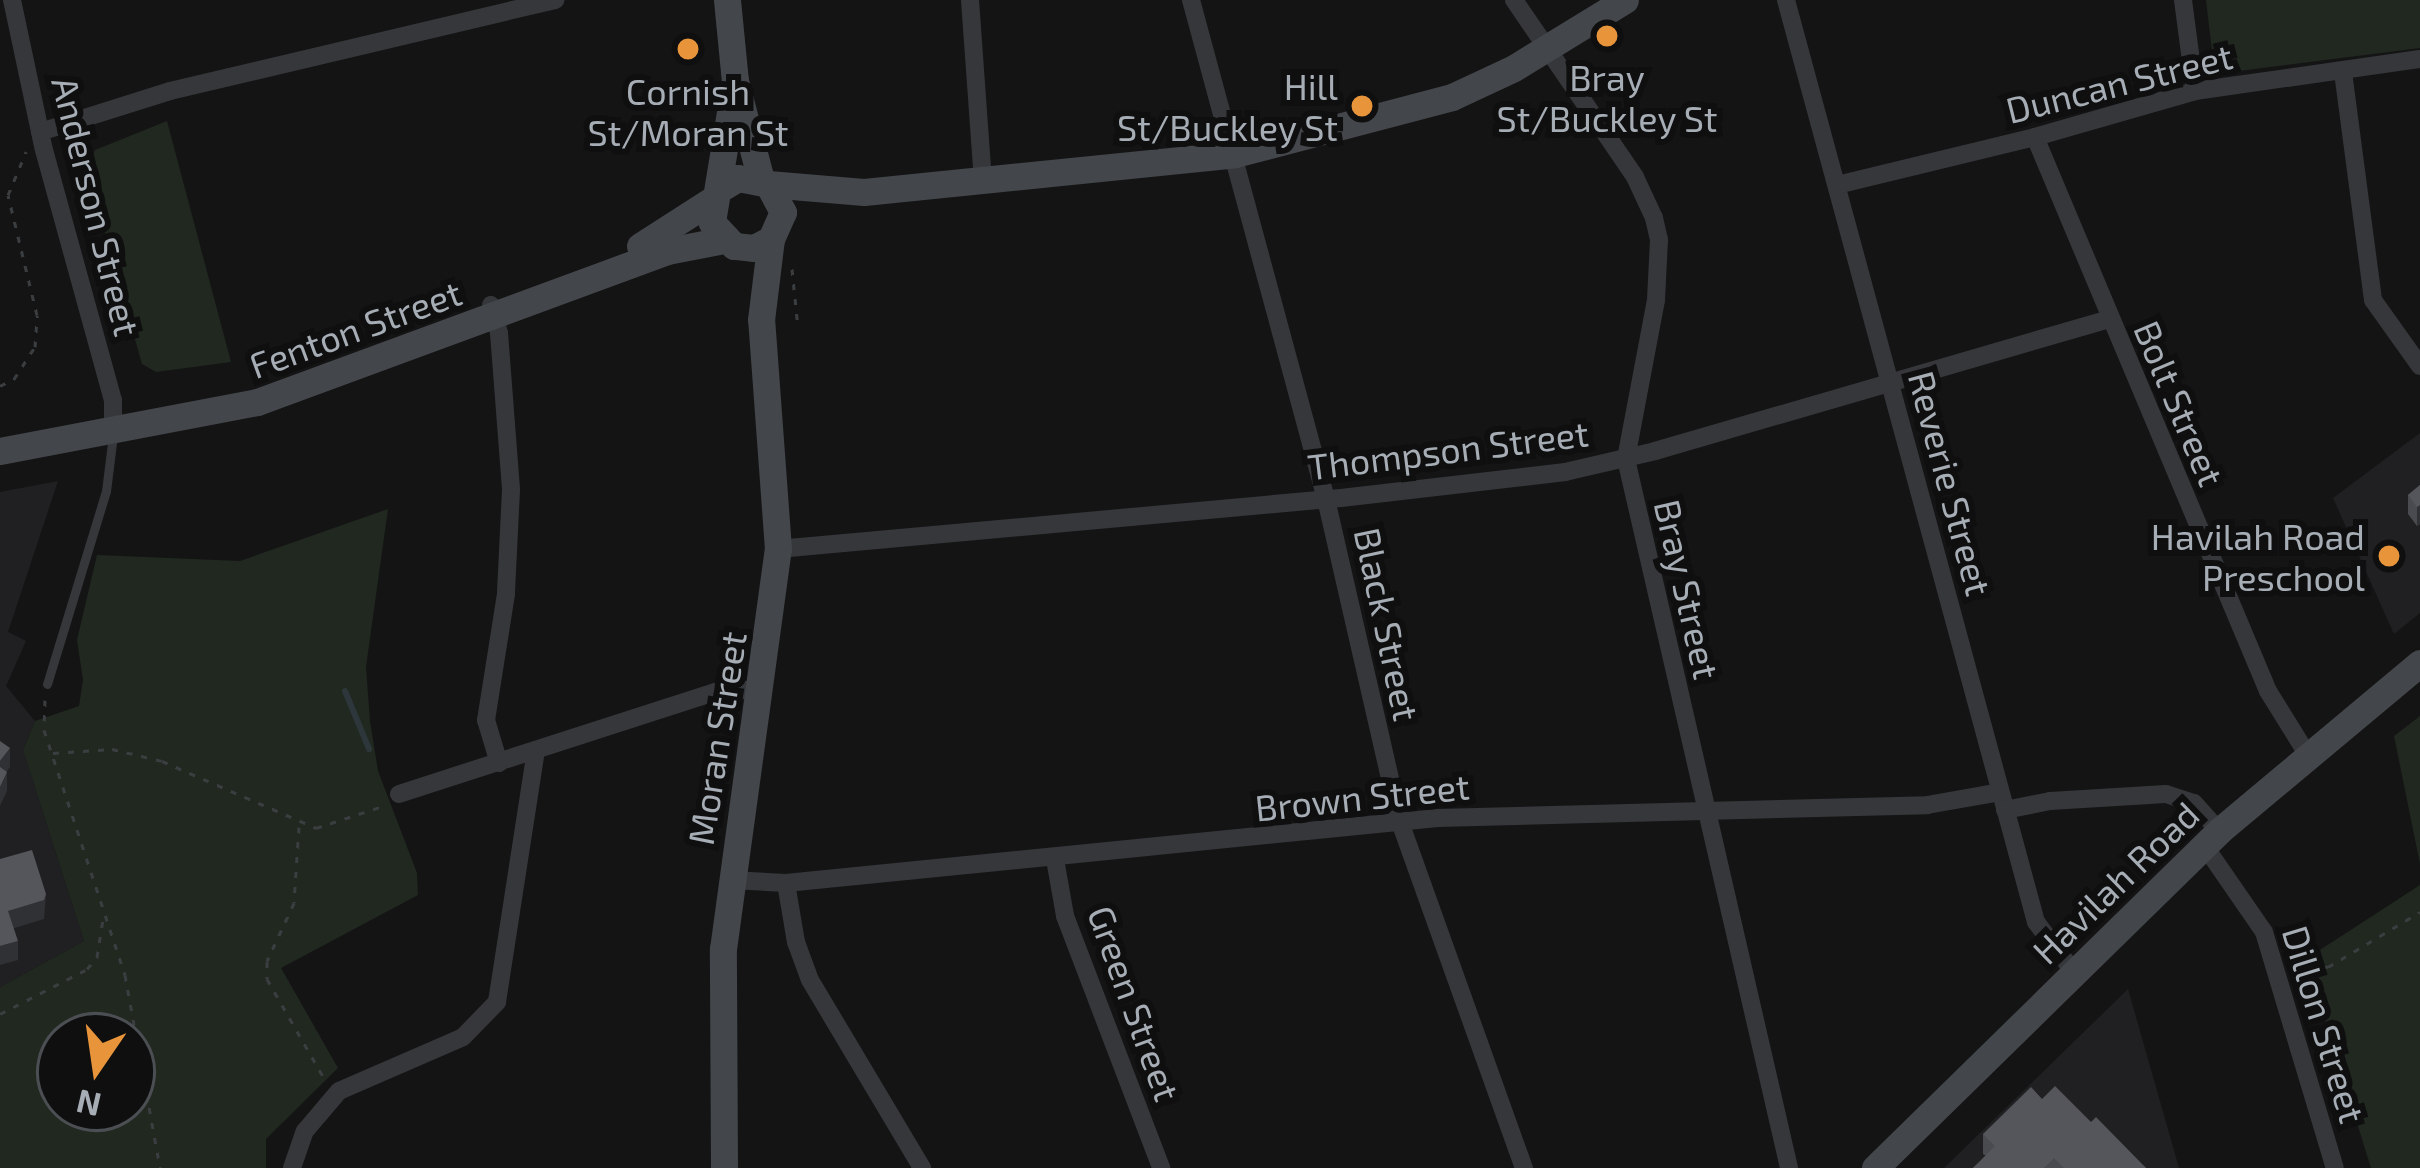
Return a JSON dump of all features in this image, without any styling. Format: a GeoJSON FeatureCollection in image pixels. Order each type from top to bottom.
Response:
{"type":"FeatureCollection","features":[{"type":"Feature","properties":{"kind":"street","name":"Anderson Street"},"geometry":{"type":"LineString","coordinates":[[12,0],[40,132],[114,422]]}},
{"type":"Feature","properties":{"kind":"street"},"geometry":{"type":"LineString","coordinates":[[40,132],[478,9],[555,0]]}},
{"type":"Feature","properties":{"kind":"street"},"geometry":{"type":"LineString","coordinates":[[727,0],[735,81],[765,182],[781,201],[776,231]]}},
{"type":"Feature","properties":{"kind":"street"},"geometry":{"type":"LineString","coordinates":[[970,0],[983,183]]}},
{"type":"Feature","properties":{"kind":"street","name":"Black Street"},"geometry":{"type":"LineString","coordinates":[[1191,0],[1326,499],[1400,822],[1524,1168]]}},
{"type":"Feature","properties":{"kind":"street","name":"Bray Street"},"geometry":{"type":"LineString","coordinates":[[1514,0],[1634,177],[1659,240],[1656,299],[1625,459],[1789,1168]]}},
{"type":"Feature","properties":{"kind":"street"},"geometry":{"type":"LineString","coordinates":[[715,195],[738,178],[864,192],[1235,154],[1421,107],[1481,84],[1625,0]]}},
{"type":"Feature","properties":{"kind":"street","name":"Reverie Street"},"geometry":{"type":"LineString","coordinates":[[1786,0],[2039,930],[2073,971]]}},
{"type":"Feature","properties":{"kind":"street"},"geometry":{"type":"LineString","coordinates":[[2182,0],[2195,91]]}},
{"type":"Feature","properties":{"kind":"street","name":"Duncan Street"},"geometry":{"type":"LineString","coordinates":[[1838,185],[2035,137],[2195,91],[2420,59]]}},
{"type":"Feature","properties":{"kind":"street"},"geometry":{"type":"LineString","coordinates":[[2343,72],[2373,299],[2420,366]]}},
{"type":"Feature","properties":{"kind":"street"},"geometry":{"type":"LineString","coordinates":[[735,81],[712,222],[729,243],[754,248],[776,231],[864,192]]}},
{"type":"Feature","properties":{"kind":"street","name":"Bolt Street"},"geometry":{"type":"LineString","coordinates":[[2035,137],[2268,691],[2307,754]]}},
{"type":"Feature","properties":{"kind":"street","name":"Fenton Street"},"geometry":{"type":"LineString","coordinates":[[493,310],[633,250],[715,195]]}},
{"type":"Feature","properties":{"kind":"street","name":"Moran Street"},"geometry":{"type":"LineString","coordinates":[[724,1168],[720,981],[778,549],[760,320],[776,231]]}},
{"type":"Feature","properties":{"kind":"street","name":"Fenton Street"},"geometry":{"type":"LineString","coordinates":[[0,451],[247,390],[667,250],[729,243]]}},
{"type":"Feature","properties":{"kind":"street","name":"Moran Street"},"geometry":{"type":"LineString","coordinates":[[729,243],[760,320]]}},
{"type":"Feature","properties":{"kind":"street"},"geometry":{"type":"LineString","coordinates":[[493,310],[511,490],[509,561],[486,720],[499,763]]}},
{"type":"Feature","properties":{"kind":"street","name":"Thompson Street"},"geometry":{"type":"LineString","coordinates":[[778,549],[1508,480],[1625,459],[2108,319]]}},
{"type":"Feature","properties":{"kind":"street","name":"Fenton Street"},"geometry":{"type":"LineString","coordinates":[[0,437],[114,422]]}},
{"type":"Feature","properties":{"kind":"street","name":"Havilah Road"},"geometry":{"type":"LineString","coordinates":[[1875,1168],[2211,838],[2420,663]]}},
{"type":"Feature","properties":{"kind":"street"},"geometry":{"type":"LineString","coordinates":[[400,794],[715,692],[760,689]]}},
{"type":"Feature","properties":{"kind":"street"},"geometry":{"type":"LineString","coordinates":[[292,1168],[305,1131],[334,1096],[463,1037],[497,1002],[536,750]]}},
{"type":"Feature","properties":{"kind":"street","name":"Brown Street"},"geometry":{"type":"LineString","coordinates":[[731,880],[787,883],[1055,860],[1400,822],[2167,794],[2194,803],[2211,838]]}},
{"type":"Feature","properties":{"kind":"street","name":"Dillon Street"},"geometry":{"type":"LineString","coordinates":[[2211,838],[2255,912],[2335,1168]]}},
{"type":"Feature","properties":{"kind":"street","name":"Green Street"},"geometry":{"type":"LineString","coordinates":[[1055,860],[1065,916],[1161,1168]]}},
{"type":"Feature","properties":{"kind":"street"},"geometry":{"type":"LineString","coordinates":[[787,883],[793,926],[810,980],[922,1168]]}},
{"type":"Feature","properties":{"kind":"lane"},"geometry":{"type":"LineString","coordinates":[[47,684],[106,491],[114,422]]}},
{"type":"Feature","properties":{"kind":"path"},"geometry":{"type":"LineString","coordinates":[[0,386],[14,379],[34,347],[37,315],[8,195],[23,155],[40,132]]}},
{"type":"Feature","properties":{"kind":"path"},"geometry":{"type":"LineString","coordinates":[[792,269],[798,328]]}},
{"type":"Feature","properties":{"kind":"path"},"geometry":{"type":"LineString","coordinates":[[47,684],[44,730],[125,975],[160,1168]]}},
{"type":"Feature","properties":{"kind":"path"},"geometry":{"type":"LineString","coordinates":[[51,753],[112,749],[162,761],[214,780],[300,825],[316,828],[392,803],[400,794]]}},
{"type":"Feature","properties":{"kind":"path"},"geometry":{"type":"LineString","coordinates":[[300,825],[293,903],[267,961],[268,979],[334,1096]]}},
{"type":"Feature","properties":{"kind":"path"},"geometry":{"type":"LineString","coordinates":[[2273,960],[2297,970],[2328,967],[2420,912]]}},
{"type":"Feature","properties":{"kind":"path"},"geometry":{"type":"LineString","coordinates":[[0,1014],[87,969],[97,957],[104,918]]}},
{"type":"Feature","properties":{"kind":"shaded area"},"geometry":{"type":"Polygon","coordinates":[[[2206,0],[2420,0],[2420,48],[2223,73],[2214,68],[2206,0]]]}},
{"type":"Feature","properties":{"kind":"shaded area"},"geometry":{"type":"Polygon","coordinates":[[[167,121],[231,362],[156,372],[142,364],[87,169],[95,150],[167,121]]]}},
{"type":"Feature","properties":{"kind":"shaded area","name":"Havilah Road Preschool"},"geometry":{"type":"Polygon","coordinates":[[[2420,433],[2420,613],[2394,634],[2333,498],[2420,433]]]}},
{"type":"Feature","properties":{"kind":"shaded area"},"geometry":{"type":"Polygon","coordinates":[[[58,481],[8,632],[26,641],[6,686],[35,721],[23,750],[84,941],[0,987],[0,492],[58,481]]]}},
{"type":"Feature","properties":{"kind":"shaded area"},"geometry":{"type":"Polygon","coordinates":[[[388,509],[366,667],[370,721],[378,771],[417,873],[418,895],[281,968],[338,1068],[266,1139],[266,1168],[0,1168],[0,987],[84,941],[23,750],[35,721],[79,706],[83,680],[77,640],[97,555],[240,561],[388,509]]]}},
{"type":"Feature","properties":{"kind":"shaded area"},"geometry":{"type":"Polygon","coordinates":[[[2420,716],[2420,864],[2394,736],[2420,716]]]}},
{"type":"Feature","properties":{"kind":"shaded area"},"geometry":{"type":"Polygon","coordinates":[[[2420,885],[2420,1168],[2371,1168],[2306,959],[2420,885]]]}},
{"type":"Feature","properties":{"kind":"shaded area"},"geometry":{"type":"Polygon","coordinates":[[[2128,989],[2179,1168],[1944,1168],[2128,989]]]}},
{"type":"Feature","properties":{"kind":"building"},"geometry":{"type":"Polygon","coordinates":[[[2420,485],[2420,505],[2417,507],[2408,495],[2420,485]]]}},
{"type":"Feature","properties":{"kind":"building"},"geometry":{"type":"Polygon","coordinates":[[[0,741],[10,748],[0,761],[0,741]]]}},
{"type":"Feature","properties":{"kind":"building"},"geometry":{"type":"Polygon","coordinates":[[[32,850],[44,900],[8,911],[18,941],[0,946],[0,859],[32,850]]]}},
{"type":"Feature","properties":{"kind":"building"},"geometry":{"type":"Polygon","coordinates":[[[2055,1086],[2091,1122],[2096,1117],[2146,1168],[2064,1168],[2054,1158],[2044,1168],[1973,1168],[1995,1146],[1983,1134],[2031,1087],[2042,1099],[2055,1086]]]}},
{"type":"Feature","properties":{"kind":"waterway"},"geometry":{"type":"LineString","coordinates":[[345,691],[369,749]]}},
{"type":"Feature","properties":{"kind":"place","name":"Bray St/Buckley St"},"geometry":{"type":"Point","coordinates":[1607,36]}},
{"type":"Feature","properties":{"kind":"place","name":"Cornish St/Moran St"},"geometry":{"type":"Point","coordinates":[688,49]}},
{"type":"Feature","properties":{"kind":"place","name":"Hill St/Buckley St"},"geometry":{"type":"Point","coordinates":[1362,106]}},
{"type":"Feature","properties":{"kind":"place","name":"Havilah Road Preschool"},"geometry":{"type":"Point","coordinates":[2389,556]}}]}
